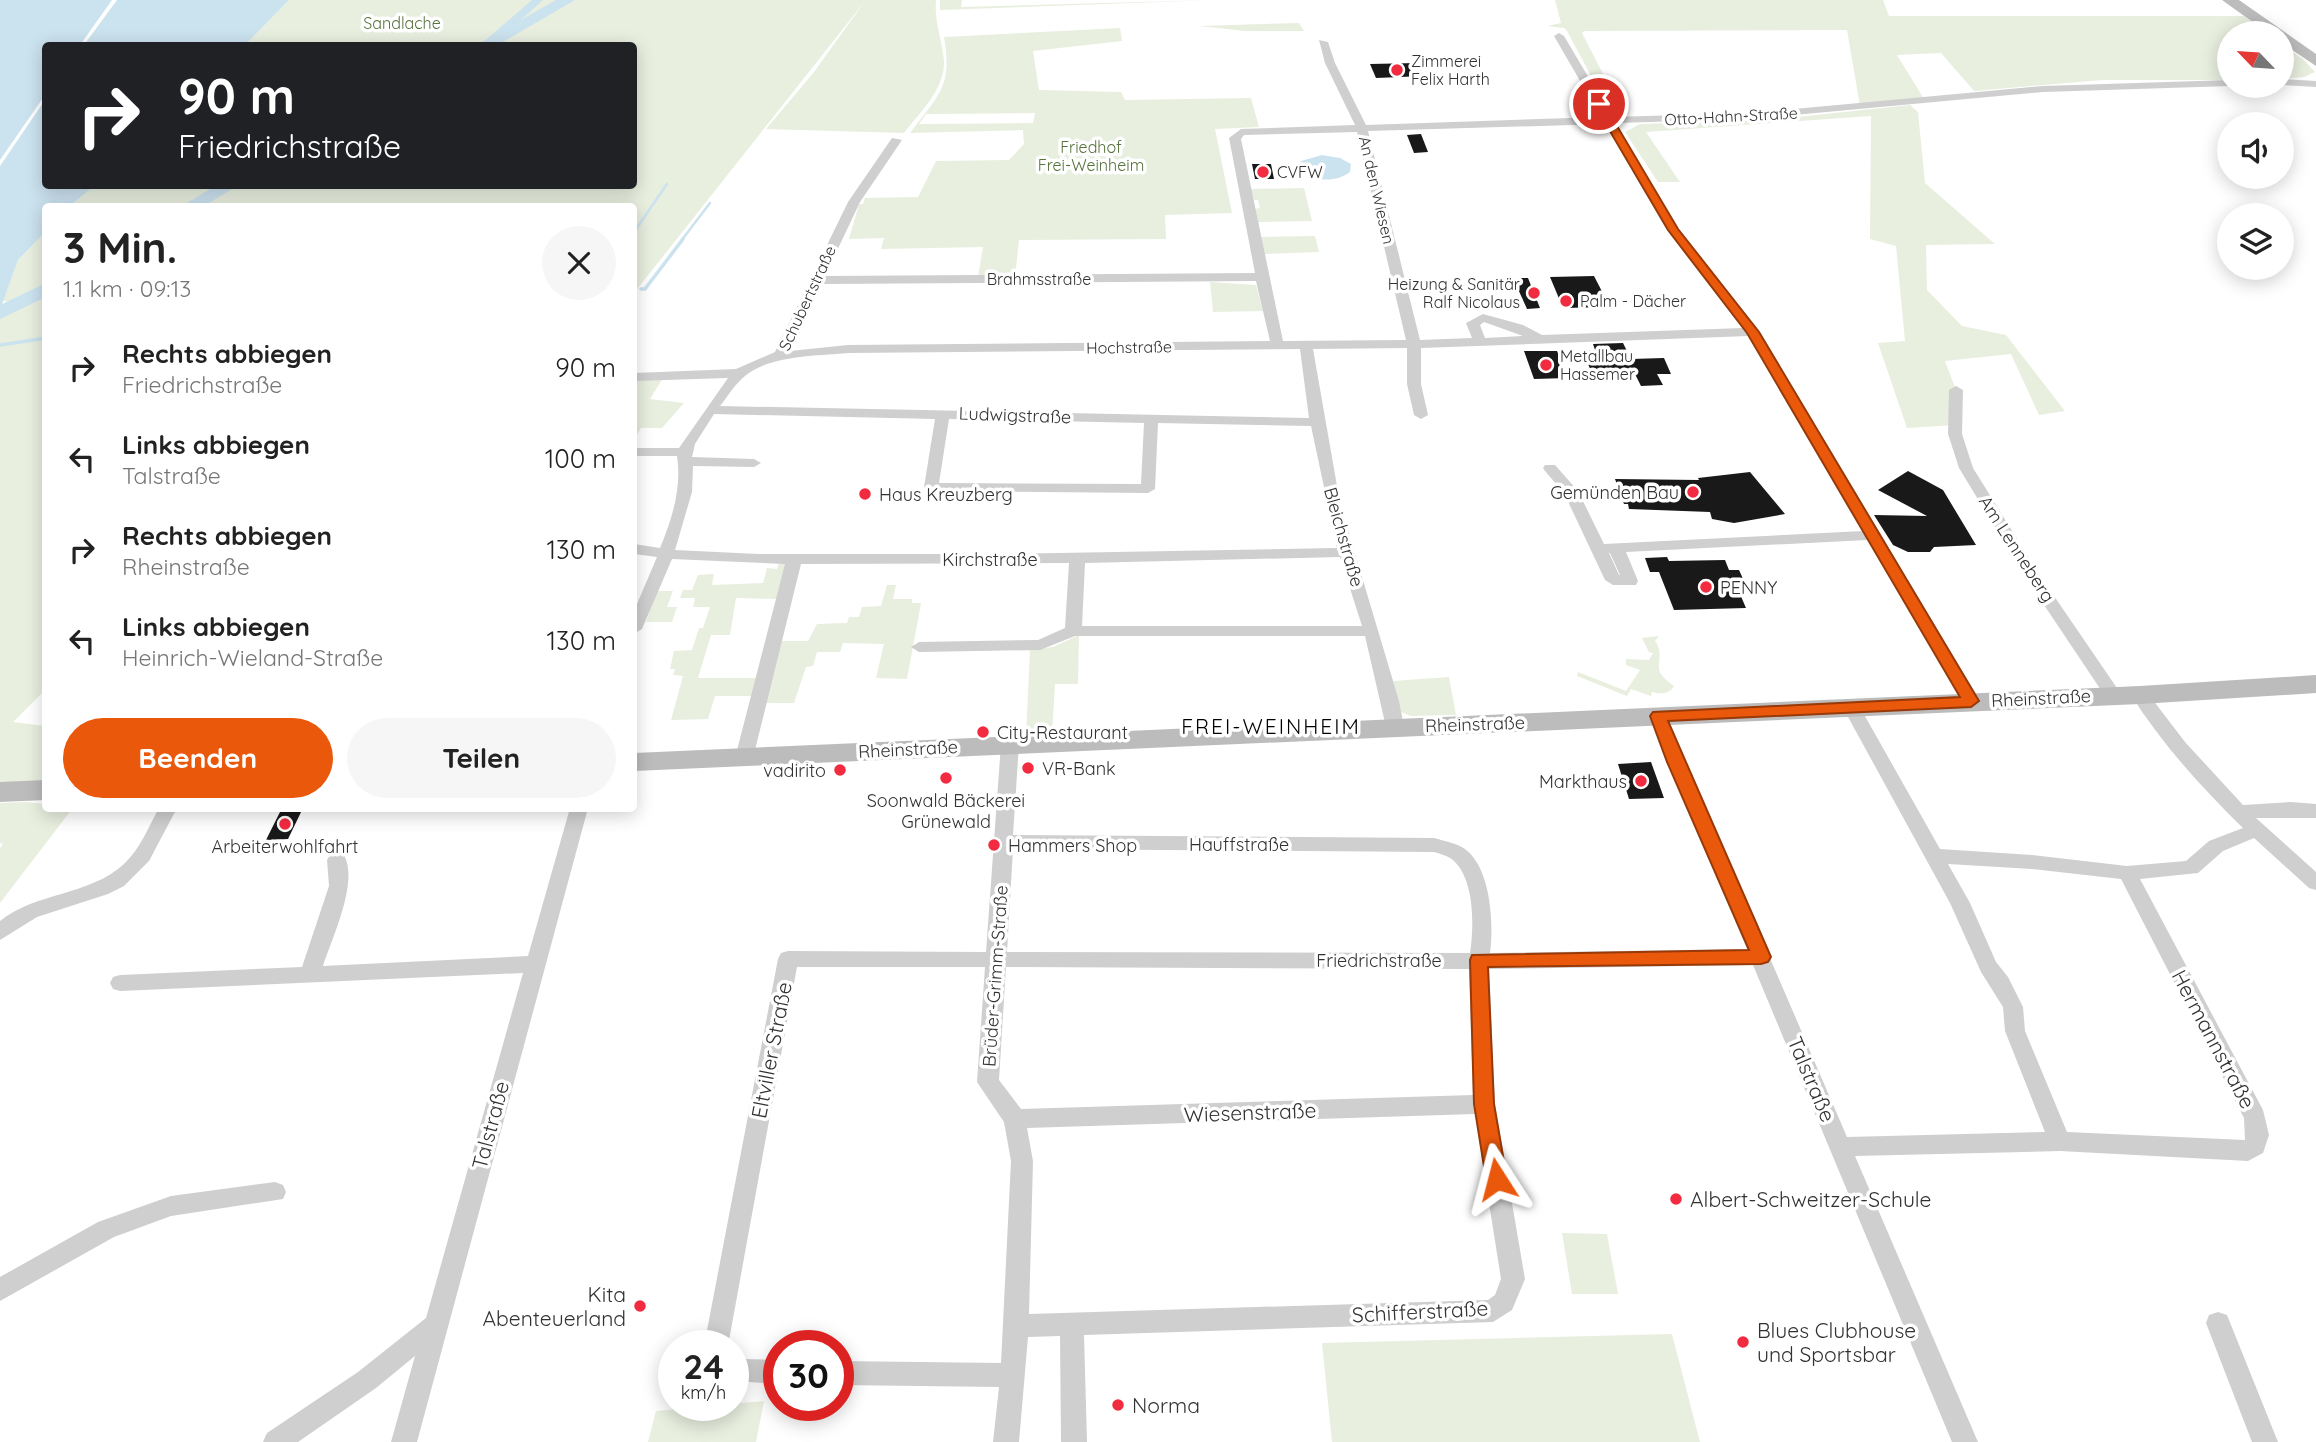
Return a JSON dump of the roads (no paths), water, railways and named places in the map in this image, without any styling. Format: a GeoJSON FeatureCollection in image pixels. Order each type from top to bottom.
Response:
{"type":"FeatureCollection","features":[{"type":"Feature","properties":{"kind":"main road"},"geometry":{"type":"LineString","coordinates":[[2229,0],[2260,21]]}},
{"type":"Feature","properties":{"kind":"street"},"geometry":{"type":"LineString","coordinates":[[1559,36],[1673,230],[1753,332],[1971,701]]}},
{"type":"Feature","properties":{"kind":"street","name":"An den Wiesen"},"geometry":{"type":"LineString","coordinates":[[1323,42],[1330,63],[1362,128],[1414,344],[1414,384],[1421,415]]}},
{"type":"Feature","properties":{"kind":"street"},"geometry":{"type":"LineString","coordinates":[[2294,45],[2316,61]]}},
{"type":"Feature","properties":{"kind":"street"},"geometry":{"type":"LineString","coordinates":[[2294,82],[2316,81]]}},
{"type":"Feature","properties":{"kind":"street","name":"Otto-Hahn-Straße"},"geometry":{"type":"LineString","coordinates":[[1262,277],[1235,139],[1237,134],[1246,131],[1816,112],[2043,89],[2217,83]]}},
{"type":"Feature","properties":{"kind":"street","name":"Schubertstraße"},"geometry":{"type":"LineString","coordinates":[[637,621],[682,511],[690,439],[740,373],[779,356],[853,202],[896,140]]}},
{"type":"Feature","properties":{"kind":"street"},"geometry":{"type":"LineString","coordinates":[[1262,277],[1277,345]]}},
{"type":"Feature","properties":{"kind":"street","name":"Brahmsstraße"},"geometry":{"type":"LineString","coordinates":[[816,280],[1262,277]]}},
{"type":"Feature","properties":{"kind":"street","name":"Hochstraße"},"geometry":{"type":"LineString","coordinates":[[1479,340],[1473,323],[1483,318],[1510,325],[1537,338]]}},
{"type":"Feature","properties":{"kind":"street","name":"Hochstraße"},"geometry":{"type":"LineString","coordinates":[[779,356],[848,349],[1414,344],[1753,332]]}},
{"type":"Feature","properties":{"kind":"street","name":"Bleichstraße"},"geometry":{"type":"LineString","coordinates":[[1306,345],[1330,490],[1395,726]]}},
{"type":"Feature","properties":{"kind":"street"},"geometry":{"type":"LineString","coordinates":[[637,377],[740,373]]}},
{"type":"Feature","properties":{"kind":"street","name":"Am Lenneberg"},"geometry":{"type":"LineString","coordinates":[[1956,390],[1955,434],[1966,468],[2032,575],[2113,695]]}},
{"type":"Feature","properties":{"kind":"street","name":"Ludwigstraße"},"geometry":{"type":"LineString","coordinates":[[712,410],[1317,422]]}},
{"type":"Feature","properties":{"kind":"street"},"geometry":{"type":"LineString","coordinates":[[943,413],[931,487],[1148,489],[1151,420]]}},
{"type":"Feature","properties":{"kind":"street"},"geometry":{"type":"LineString","coordinates":[[637,452],[754,463]]}},
{"type":"Feature","properties":{"kind":"street"},"geometry":{"type":"LineString","coordinates":[[1550,468],[1572,491],[1608,548],[1872,535]]}},
{"type":"Feature","properties":{"kind":"street","name":"Kirchstraße"},"geometry":{"type":"LineString","coordinates":[[637,550],[663,554],[794,559],[1077,559],[1346,552]]}},
{"type":"Feature","properties":{"kind":"street"},"geometry":{"type":"LineString","coordinates":[[744,758],[794,559]]}},
{"type":"Feature","properties":{"kind":"street"},"geometry":{"type":"LineString","coordinates":[[1073,631],[1077,559]]}},
{"type":"Feature","properties":{"kind":"street"},"geometry":{"type":"LineString","coordinates":[[919,647],[1040,645],[1073,631],[1371,631]]}},
{"type":"Feature","properties":{"kind":"street","name":"Rheinstraße"},"geometry":{"type":"LineString","coordinates":[[637,762],[1395,726],[2140,695],[2316,684]]}},
{"type":"Feature","properties":{"kind":"street"},"geometry":{"type":"LineString","coordinates":[[2140,695],[2197,767],[2256,830],[2316,883]]}},
{"type":"Feature","properties":{"kind":"street"},"geometry":{"type":"LineString","coordinates":[[1851,706],[1960,904],[1988,966],[2001,983],[2013,1007],[2015,1031],[2060,1141]]}},
{"type":"Feature","properties":{"kind":"street","name":"Talstraße"},"geometry":{"type":"LineString","coordinates":[[1658,716],[1965,1442]]}},
{"type":"Feature","properties":{"kind":"street","name":"Brüder-Grimm-Straße"},"geometry":{"type":"LineString","coordinates":[[1006,1442],[1017,1326],[1022,1161],[1015,1119],[988,1082],[1010,744]]}},
{"type":"Feature","properties":{"kind":"street"},"geometry":{"type":"LineString","coordinates":[[0,792],[42,790]]}},
{"type":"Feature","properties":{"kind":"street"},"geometry":{"type":"LineString","coordinates":[[2241,812],[2291,809],[2316,811]]}},
{"type":"Feature","properties":{"kind":"street"},"geometry":{"type":"LineString","coordinates":[[0,932],[23,915],[113,884],[138,862],[166,812]]}},
{"type":"Feature","properties":{"kind":"street","name":"Talstraße"},"geometry":{"type":"LineString","coordinates":[[404,1442],[578,812]]}},
{"type":"Feature","properties":{"kind":"street"},"geometry":{"type":"LineString","coordinates":[[1933,856],[2032,862],[2127,873],[2191,868],[2216,846],[2256,830]]}},
{"type":"Feature","properties":{"kind":"street","name":"Hauffstraße"},"geometry":{"type":"LineString","coordinates":[[1004,842],[1434,845],[1459,854],[1468,865]]}},
{"type":"Feature","properties":{"kind":"street"},"geometry":{"type":"LineString","coordinates":[[310,974],[339,886],[337,860]]}},
{"type":"Feature","properties":{"kind":"street","name":"Schifferstraße"},"geometry":{"type":"LineString","coordinates":[[1072,1325],[1270,1316],[1493,1311],[1504,1302],[1513,1279],[1484,1104],[1479,960],[1483,940],[1481,909],[1468,865]]}},
{"type":"Feature","properties":{"kind":"street","name":"Hermannstraße"},"geometry":{"type":"LineString","coordinates":[[1841,1147],[2060,1141],[2248,1150],[2255,1146],[2258,1135],[2255,1118],[2127,873]]}},
{"type":"Feature","properties":{"kind":"street","name":"Friedrichstraße"},"geometry":{"type":"LineString","coordinates":[[996,958],[1479,960],[1761,957]]}},
{"type":"Feature","properties":{"kind":"street","name":"Eltviller Straße"},"geometry":{"type":"LineString","coordinates":[[719,1330],[788,959],[996,958]]}},
{"type":"Feature","properties":{"kind":"street"},"geometry":{"type":"LineString","coordinates":[[120,983],[536,964]]}},
{"type":"Feature","properties":{"kind":"street","name":"Wiesenstraße"},"geometry":{"type":"LineString","coordinates":[[1015,1119],[1484,1104]]}},
{"type":"Feature","properties":{"kind":"street"},"geometry":{"type":"LineString","coordinates":[[0,1290],[106,1229],[171,1206],[275,1192]]}},
{"type":"Feature","properties":{"kind":"street"},"geometry":{"type":"LineString","coordinates":[[2218,1322],[2265,1442]]}},
{"type":"Feature","properties":{"kind":"street"},"geometry":{"type":"LineString","coordinates":[[276,1442],[368,1380],[437,1324]]}},
{"type":"Feature","properties":{"kind":"street"},"geometry":{"type":"LineString","coordinates":[[1017,1326],[1072,1325],[1074,1442]]}},
{"type":"Feature","properties":{"kind":"street"},"geometry":{"type":"LineString","coordinates":[[854,1373],[1011,1375]]}},
{"type":"Feature","properties":{"kind":"water"},"geometry":{"type":"Polygon","coordinates":[[[0,0],[112,0],[82,42],[42,42],[42,99],[0,160],[0,0]]]}},
{"type":"Feature","properties":{"kind":"water"},"geometry":{"type":"Polygon","coordinates":[[[117,0],[289,0],[248,42],[86,42],[117,0]]]}},
{"type":"Feature","properties":{"kind":"water","name":"Sandlache"},"geometry":{"type":"Polygon","coordinates":[[[532,0],[543,0],[512,28],[483,42],[532,0]]]}},
{"type":"Feature","properties":{"kind":"water"},"geometry":{"type":"Polygon","coordinates":[[[42,104],[42,189],[90,189],[74,203],[42,203],[42,235],[18,260],[0,310],[0,166],[42,104]]]}},
{"type":"Feature","properties":{"kind":"water"},"geometry":{"type":"Polygon","coordinates":[[[1322,155],[1340,158],[1351,164],[1350,172],[1338,178],[1324,180],[1299,169],[1301,161],[1322,155]]]}},
{"type":"Feature","properties":{"kind":"waterway"},"geometry":{"type":"LineString","coordinates":[[490,42],[567,0]]}},
{"type":"Feature","properties":{"kind":"waterway"},"geometry":{"type":"LineString","coordinates":[[637,228],[667,184]]}},
{"type":"Feature","properties":{"kind":"waterway"},"geometry":{"type":"LineString","coordinates":[[197,203],[222,189]]}},
{"type":"Feature","properties":{"kind":"waterway"},"geometry":{"type":"LineString","coordinates":[[681,241],[710,203]]}},
{"type":"Feature","properties":{"kind":"waterway"},"geometry":{"type":"LineString","coordinates":[[641,289],[645,289],[683,239]]}},
{"type":"Feature","properties":{"kind":"waterway"},"geometry":{"type":"LineString","coordinates":[[0,313],[42,291]]}},
{"type":"Feature","properties":{"kind":"waterway"},"geometry":{"type":"LineString","coordinates":[[0,345],[42,339]]}},
{"type":"Feature","properties":{"kind":"place","name":"Zimmerei Felix Harth"},"geometry":{"type":"Point","coordinates":[1397,70]}},
{"type":"Feature","properties":{"kind":"place","name":"CVFW"},"geometry":{"type":"Point","coordinates":[1263,172]}},
{"type":"Feature","properties":{"kind":"place","name":"Heizung & Sanitär Ralf Nicolaus"},"geometry":{"type":"Point","coordinates":[1534,293]}},
{"type":"Feature","properties":{"kind":"place","name":"Palm - Dächer"},"geometry":{"type":"Point","coordinates":[1566,301]}},
{"type":"Feature","properties":{"kind":"place","name":"Metallbau Hassemer"},"geometry":{"type":"Point","coordinates":[1546,365]}},
{"type":"Feature","properties":{"kind":"place","name":"Gemünden Bau"},"geometry":{"type":"Point","coordinates":[1693,492]}},
{"type":"Feature","properties":{"kind":"place","name":"Haus Kreuzberg"},"geometry":{"type":"Point","coordinates":[865,494]}},
{"type":"Feature","properties":{"kind":"place","name":"PENNY"},"geometry":{"type":"Point","coordinates":[1706,587]}},
{"type":"Feature","properties":{"kind":"place","name":"City-Restaurant"},"geometry":{"type":"Point","coordinates":[983,732]}},
{"type":"Feature","properties":{"kind":"place","name":"VR-Bank"},"geometry":{"type":"Point","coordinates":[1028,768]}},
{"type":"Feature","properties":{"kind":"place","name":"vadirito"},"geometry":{"type":"Point","coordinates":[840,770]}},
{"type":"Feature","properties":{"kind":"place","name":"Soonwald Bäckerei Grünewald"},"geometry":{"type":"Point","coordinates":[946,778]}},
{"type":"Feature","properties":{"kind":"place","name":"Markthaus"},"geometry":{"type":"Point","coordinates":[1641,781]}},
{"type":"Feature","properties":{"kind":"place","name":"Arbeiterwohlfahrt"},"geometry":{"type":"Point","coordinates":[285,824]}},
{"type":"Feature","properties":{"kind":"place","name":"Hammers Shop"},"geometry":{"type":"Point","coordinates":[994,845]}},
{"type":"Feature","properties":{"kind":"place","name":"Albert-Schweitzer-Schule"},"geometry":{"type":"Point","coordinates":[1676,1199]}},
{"type":"Feature","properties":{"kind":"place","name":"Kita Abenteuerland"},"geometry":{"type":"Point","coordinates":[640,1306]}},
{"type":"Feature","properties":{"kind":"place","name":"Blues Clubhouse und Sportsbar"},"geometry":{"type":"Point","coordinates":[1743,1342]}},
{"type":"Feature","properties":{"kind":"place","name":"Norma"},"geometry":{"type":"Point","coordinates":[1118,1405]}},
{"type":"Feature","properties":{"kind":"district","name":"FREI-WEINHEIM"},"geometry":{"type":"Point","coordinates":[1271,726]}},
{"type":"Feature","properties":{"kind":"park label","name":"Friedhof Frei-Weinheim"},"geometry":{"type":"Point","coordinates":[1091,156]}}]}
